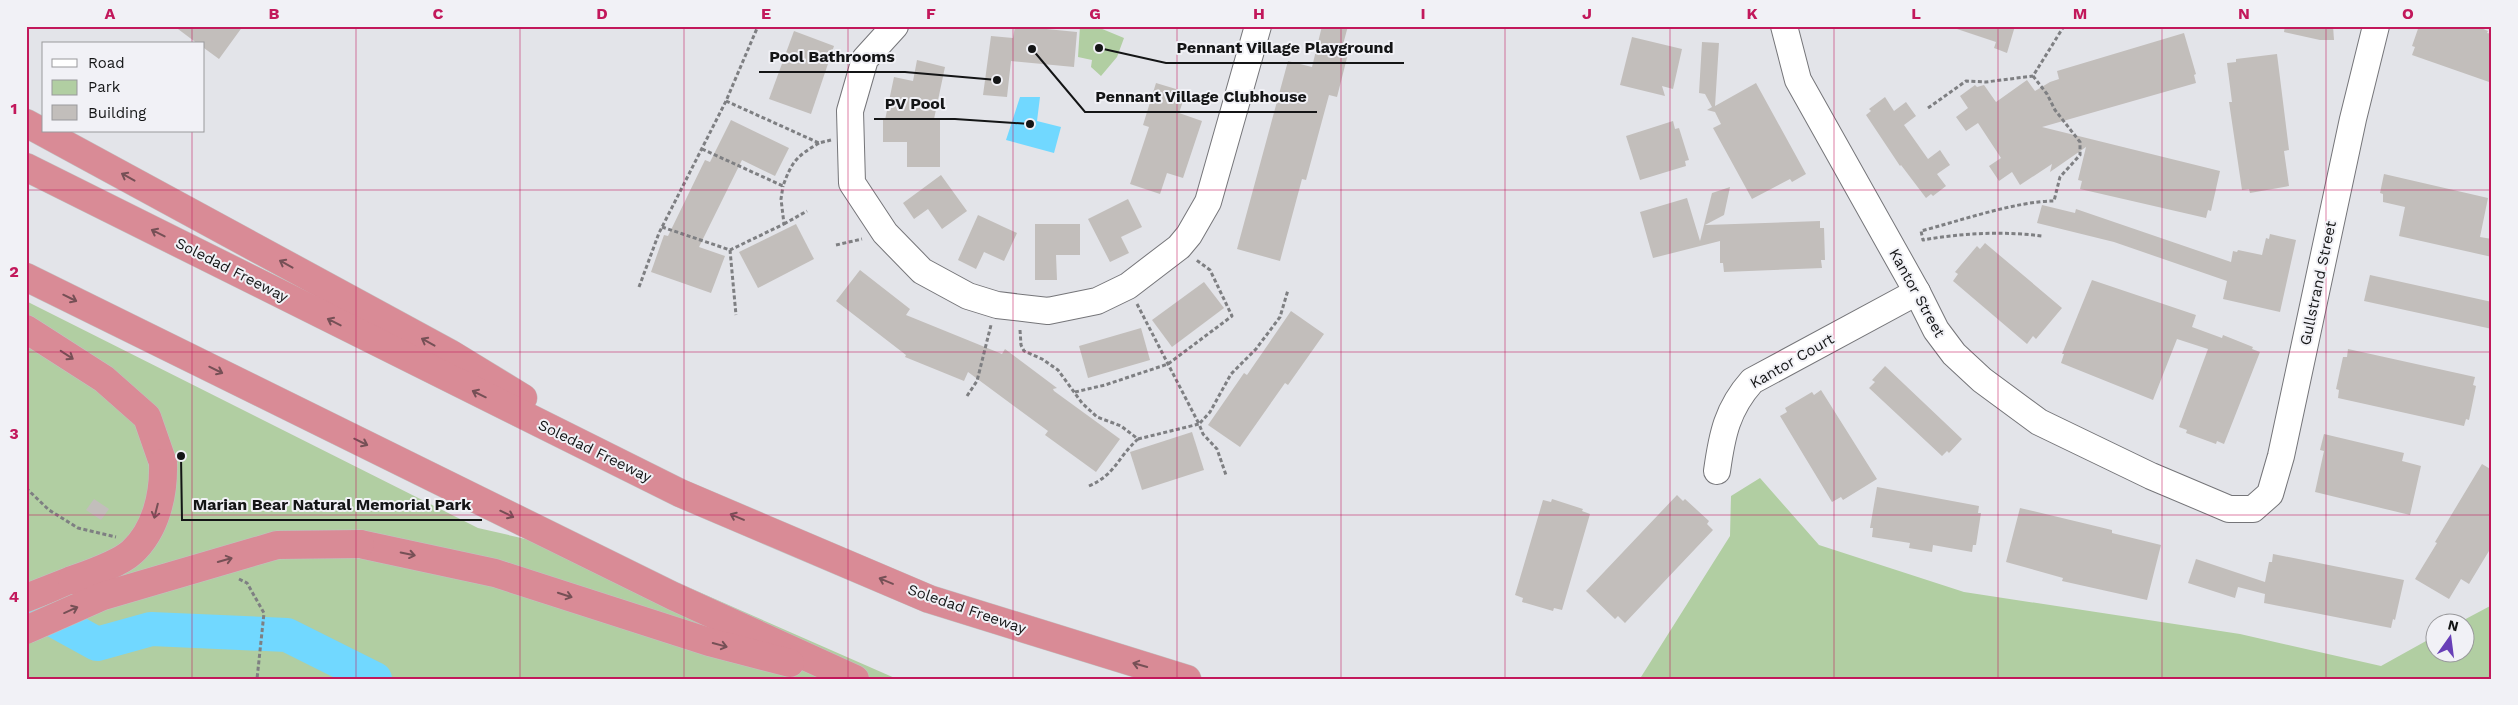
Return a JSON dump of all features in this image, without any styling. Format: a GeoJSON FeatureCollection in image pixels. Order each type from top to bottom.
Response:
{"type":"FeatureCollection","features":[{"type":"Feature","properties":{"kind":"highway"},"geometry":{"type":"LineString","coordinates":[[46,132],[451,354],[680,493]]}},
{"type":"Feature","properties":{"kind":"highway","name":"Soledad Freeway"},"geometry":{"type":"LineString","coordinates":[[26,167],[680,493],[929,599],[1187,679]]}},
{"type":"Feature","properties":{"kind":"highway"},"geometry":{"type":"LineString","coordinates":[[26,277],[673,596],[855,679]]}},
{"type":"Feature","properties":{"kind":"highway"},"geometry":{"type":"LineString","coordinates":[[26,329],[104,379],[146,417],[163,463],[164,481],[153,524],[131,553],[97,571],[26,598]]}},
{"type":"Feature","properties":{"kind":"highway"},"geometry":{"type":"LineString","coordinates":[[26,630],[103,596],[276,545],[360,544],[495,573],[709,642],[848,679]]}},
{"type":"Feature","properties":{"kind":"street"},"geometry":{"type":"LineString","coordinates":[[895,26],[865,60],[850,111],[852,183],[885,233],[922,271],[968,296],[997,305],[1048,311],[1097,301],[1128,286],[1179,247],[1189,234],[1208,202],[1258,26]]}},
{"type":"Feature","properties":{"kind":"street","name":"Kantor Street"},"geometry":{"type":"LineString","coordinates":[[1784,26],[1798,80],[1917,292],[1936,330],[1954,354],[1982,380],[2039,422],[2151,476],[2230,509]]}},
{"type":"Feature","properties":{"kind":"street","name":"Gullstrand Street"},"geometry":{"type":"LineString","coordinates":[[2230,509],[2253,509],[2270,494],[2281,456],[2353,119],[2376,26]]}},
{"type":"Feature","properties":{"kind":"street","name":"Kantor Court"},"geometry":{"type":"LineString","coordinates":[[1717,471],[1723,432],[1738,397],[1752,381],[1917,292]]}},
{"type":"Feature","properties":{"kind":"path"},"geometry":{"type":"LineString","coordinates":[[638,287],[662,227],[726,102],[758,26]]}},
{"type":"Feature","properties":{"kind":"path"},"geometry":{"type":"LineString","coordinates":[[2033,76],[2064,26]]}},
{"type":"Feature","properties":{"kind":"path"},"geometry":{"type":"LineString","coordinates":[[1928,108],[1966,81],[1986,82],[2033,76]]}},
{"type":"Feature","properties":{"kind":"path"},"geometry":{"type":"LineString","coordinates":[[2033,76],[2048,94],[2055,110],[2080,142],[2080,155],[2060,176],[2054,201],[2044,201],[1921,231],[1923,240],[1943,236],[2020,233],[2042,236]]}},
{"type":"Feature","properties":{"kind":"path"},"geometry":{"type":"LineString","coordinates":[[726,102],[819,143]]}},
{"type":"Feature","properties":{"kind":"path"},"geometry":{"type":"LineString","coordinates":[[784,224],[781,199],[783,186],[790,168],[798,156],[819,143],[851,137]]}},
{"type":"Feature","properties":{"kind":"path"},"geometry":{"type":"LineString","coordinates":[[702,149],[783,186]]}},
{"type":"Feature","properties":{"kind":"path"},"geometry":{"type":"LineString","coordinates":[[662,227],[730,250],[807,211]]}},
{"type":"Feature","properties":{"kind":"path"},"geometry":{"type":"LineString","coordinates":[[1075,392],[1105,385],[1168,364],[1232,316],[1210,270],[1179,247]]}},
{"type":"Feature","properties":{"kind":"path"},"geometry":{"type":"LineString","coordinates":[[730,250],[736,315]]}},
{"type":"Feature","properties":{"kind":"path"},"geometry":{"type":"LineString","coordinates":[[1128,286],[1203,434],[1217,449],[1226,475]]}},
{"type":"Feature","properties":{"kind":"path"},"geometry":{"type":"LineString","coordinates":[[1089,486],[1106,478],[1124,451],[1138,439],[1198,424],[1210,412],[1231,374],[1256,349],[1280,317],[1288,290]]}},
{"type":"Feature","properties":{"kind":"path"},"geometry":{"type":"LineString","coordinates":[[967,396],[977,381],[997,305]]}},
{"type":"Feature","properties":{"kind":"path"},"geometry":{"type":"LineString","coordinates":[[1022,309],[1020,331],[1021,345],[1024,351],[1042,359],[1058,370],[1082,402],[1097,417],[1121,426],[1138,439]]}},
{"type":"Feature","properties":{"kind":"path"},"geometry":{"type":"LineString","coordinates":[[257,679],[264,613]]}},
{"type":"Feature","properties":{"kind":"green space"},"geometry":{"type":"Polygon","coordinates":[[[1080,26],[1095,26],[1124,38],[1117,57],[1101,76],[1091,67],[1092,60],[1078,57],[1080,26]]]}},
{"type":"Feature","properties":{"kind":"green space"},"geometry":{"type":"Polygon","coordinates":[[[26,301],[478,528],[635,564],[897,679],[26,679],[26,301]]]}},
{"type":"Feature","properties":{"kind":"green space"},"geometry":{"type":"Polygon","coordinates":[[[1760,478],[1819,545],[1964,592],[2240,634],[2381,666],[2426,641],[2426,662],[2476,662],[2476,614],[2492,605],[2492,679],[1641,677],[1730,536],[1731,496],[1760,478]]]}},
{"type":"Feature","properties":{"kind":"water"},"geometry":{"type":"Polygon","coordinates":[[[1020,97],[1040,97],[1037,121],[1061,127],[1054,153],[1006,140],[1020,97]]]}},
{"type":"Feature","properties":{"kind":"building"},"geometry":{"type":"Polygon","coordinates":[[[174,26],[243,26],[219,59],[205,49],[205,42],[195,42],[174,26]]]}},
{"type":"Feature","properties":{"kind":"building"},"geometry":{"type":"Polygon","coordinates":[[[1015,26],[1077,32],[1074,67],[1011,61],[1007,97],[983,95],[991,36],[1013,38],[1015,26]]]}},
{"type":"Feature","properties":{"kind":"building"},"geometry":{"type":"Polygon","coordinates":[[[1322,26],[1348,26],[1341,52],[1348,54],[1337,97],[1329,95],[1306,180],[1302,179],[1280,261],[1237,249],[1288,61],[1312,67],[1322,26]]]}},
{"type":"Feature","properties":{"kind":"building"},"geometry":{"type":"Polygon","coordinates":[[[1957,26],[2015,26],[2007,53],[1994,48],[1996,42],[1957,29],[1957,26]]]}},
{"type":"Feature","properties":{"kind":"building"},"geometry":{"type":"Polygon","coordinates":[[[2285,26],[2333,26],[2334,40],[2320,40],[2284,32],[2285,26]]]}},
{"type":"Feature","properties":{"kind":"building"},"geometry":{"type":"Polygon","coordinates":[[[2419,26],[2476,26],[2492,34],[2492,83],[2412,55],[2415,47],[2412,46],[2419,26]]]}},
{"type":"Feature","properties":{"kind":"building"},"geometry":{"type":"Polygon","coordinates":[[[794,31],[834,46],[811,114],[769,99],[794,31]]]}},
{"type":"Feature","properties":{"kind":"building"},"geometry":{"type":"Polygon","coordinates":[[[2184,33],[2196,74],[2194,75],[2196,83],[2042,127],[2220,171],[2211,211],[2208,210],[2206,218],[2080,189],[2082,181],[2078,180],[2086,147],[2050,172],[2052,164],[2020,185],[2012,172],[1999,181],[1989,166],[2001,158],[1978,123],[1966,131],[1956,117],[1968,108],[1960,96],[1975,85],[1977,87],[1984,85],[1996,102],[2027,80],[2035,91],[2059,79],[2057,71],[2184,33]]]}},
{"type":"Feature","properties":{"kind":"building"},"geometry":{"type":"Polygon","coordinates":[[[1632,37],[1682,49],[1673,89],[1662,86],[1665,96],[1620,85],[1632,37]]]}},
{"type":"Feature","properties":{"kind":"building"},"geometry":{"type":"Polygon","coordinates":[[[1702,42],[1719,43],[1715,106],[1756,83],[1806,174],[1792,182],[1790,179],[1752,199],[1713,128],[1721,124],[1715,112],[1707,110],[1712,107],[1705,94],[1699,93],[1702,42]]]}},
{"type":"Feature","properties":{"kind":"building"},"geometry":{"type":"Polygon","coordinates":[[[2277,54],[2289,150],[2284,151],[2289,186],[2250,193],[2249,189],[2242,190],[2229,102],[2232,102],[2227,63],[2236,62],[2236,59],[2277,54]]]}},
{"type":"Feature","properties":{"kind":"building"},"geometry":{"type":"Polygon","coordinates":[[[917,60],[945,67],[934,119],[940,119],[940,167],[907,167],[907,142],[883,142],[883,120],[885,120],[894,77],[913,81],[917,60]]]}},
{"type":"Feature","properties":{"kind":"building"},"geometry":{"type":"Polygon","coordinates":[[[1156,83],[1186,92],[1179,113],[1202,121],[1183,178],[1167,173],[1160,194],[1130,184],[1149,127],[1143,125],[1156,83]]]}},
{"type":"Feature","properties":{"kind":"building"},"geometry":{"type":"Polygon","coordinates":[[[1885,97],[1894,111],[1906,102],[1916,116],[1904,125],[1928,159],[1940,150],[1950,165],[1937,174],[1946,186],[1933,196],[1931,194],[1926,198],[1900,166],[1866,115],[1871,111],[1869,109],[1885,97]]]}},
{"type":"Feature","properties":{"kind":"building"},"geometry":{"type":"Polygon","coordinates":[[[731,120],[789,148],[775,176],[742,160],[699,247],[725,256],[711,293],[651,272],[664,235],[668,236],[705,160],[710,162],[731,120]]]}},
{"type":"Feature","properties":{"kind":"building"},"geometry":{"type":"Polygon","coordinates":[[[1673,121],[1675,129],[1679,128],[1689,160],[1685,161],[1686,166],[1640,180],[1626,136],[1673,121]]]}},
{"type":"Feature","properties":{"kind":"building"},"geometry":{"type":"Polygon","coordinates":[[[2384,174],[2488,198],[2480,237],[2492,239],[2492,257],[2399,236],[2405,207],[2383,202],[2383,194],[2380,193],[2384,174]]]}},
{"type":"Feature","properties":{"kind":"building"},"geometry":{"type":"Polygon","coordinates":[[[941,175],[967,211],[942,229],[928,209],[914,219],[903,203],[941,175]]]}},
{"type":"Feature","properties":{"kind":"building"},"geometry":{"type":"Polygon","coordinates":[[[1730,187],[1724,215],[1705,225],[1820,221],[1820,228],[1824,228],[1825,260],[1821,260],[1822,268],[1724,272],[1723,263],[1720,263],[1720,241],[1653,258],[1640,212],[1687,198],[1700,241],[1712,193],[1730,187]]]}},
{"type":"Feature","properties":{"kind":"building"},"geometry":{"type":"Polygon","coordinates":[[[1128,199],[1142,227],[1121,237],[1129,253],[1110,262],[1088,219],[1128,199]]]}},
{"type":"Feature","properties":{"kind":"building"},"geometry":{"type":"Polygon","coordinates":[[[2042,205],[2075,213],[2076,209],[2231,262],[2233,251],[2237,252],[2238,250],[2262,255],[2266,238],[2269,239],[2270,234],[2296,240],[2280,312],[2223,299],[2227,281],[2114,242],[2037,223],[2042,205]]]}},
{"type":"Feature","properties":{"kind":"building"},"geometry":{"type":"Polygon","coordinates":[[[978,215],[1017,233],[1004,261],[984,252],[976,269],[958,260],[978,215]]]}},
{"type":"Feature","properties":{"kind":"building"},"geometry":{"type":"Polygon","coordinates":[[[796,224],[814,259],[758,288],[739,252],[796,224]]]}},
{"type":"Feature","properties":{"kind":"building"},"geometry":{"type":"Polygon","coordinates":[[[1035,224],[1080,224],[1080,255],[1056,255],[1057,280],[1035,280],[1035,224]]]}},
{"type":"Feature","properties":{"kind":"building"},"geometry":{"type":"Polygon","coordinates":[[[1985,243],[2062,308],[2036,339],[2033,336],[2027,344],[1953,281],[1958,274],[1955,272],[1977,246],[1980,249],[1985,243]]]}},
{"type":"Feature","properties":{"kind":"building"},"geometry":{"type":"Polygon","coordinates":[[[860,270],[910,309],[906,315],[1002,354],[1005,349],[1057,388],[1053,389],[1054,391],[1120,439],[1096,472],[1045,435],[1048,431],[968,372],[964,381],[905,357],[906,355],[836,301],[860,270]]]}},
{"type":"Feature","properties":{"kind":"building"},"geometry":{"type":"Polygon","coordinates":[[[2370,275],[2492,302],[2492,329],[2364,301],[2370,275]]]}},
{"type":"Feature","properties":{"kind":"building"},"geometry":{"type":"Polygon","coordinates":[[[2092,280],[2196,315],[2192,327],[2222,338],[2223,335],[2253,347],[2252,349],[2260,352],[2224,444],[2217,441],[2216,444],[2186,433],[2187,430],[2179,427],[2208,349],[2177,339],[2153,400],[2061,363],[2064,354],[2062,354],[2092,280]]]}},
{"type":"Feature","properties":{"kind":"building"},"geometry":{"type":"Polygon","coordinates":[[[1204,282],[1224,308],[1172,347],[1152,320],[1204,282]]]}},
{"type":"Feature","properties":{"kind":"building"},"geometry":{"type":"Polygon","coordinates":[[[1291,311],[1324,334],[1288,385],[1285,383],[1240,447],[1208,425],[1244,373],[1247,375],[1291,311]]]}},
{"type":"Feature","properties":{"kind":"building"},"geometry":{"type":"Polygon","coordinates":[[[1141,328],[1150,360],[1088,378],[1079,346],[1141,328]]]}},
{"type":"Feature","properties":{"kind":"building"},"geometry":{"type":"Polygon","coordinates":[[[2348,349],[2475,377],[2473,385],[2476,386],[2469,420],[2466,419],[2464,426],[2338,398],[2339,390],[2336,389],[2343,357],[2347,357],[2348,349]]]}},
{"type":"Feature","properties":{"kind":"building"},"geometry":{"type":"Polygon","coordinates":[[[1885,366],[1962,439],[1949,453],[1947,451],[1942,456],[1869,388],[1875,382],[1872,380],[1885,366]]]}},
{"type":"Feature","properties":{"kind":"building"},"geometry":{"type":"Polygon","coordinates":[[[1821,390],[1877,479],[1843,500],[1841,497],[1832,502],[1780,416],[1787,412],[1785,408],[1812,392],[1814,395],[1821,390]]]}},
{"type":"Feature","properties":{"kind":"building"},"geometry":{"type":"Polygon","coordinates":[[[1192,432],[1204,470],[1142,490],[1130,452],[1192,432]]]}},
{"type":"Feature","properties":{"kind":"building"},"geometry":{"type":"Polygon","coordinates":[[[2324,434],[2404,453],[2402,461],[2421,466],[2410,515],[2315,492],[2324,451],[2320,450],[2324,434]]]}},
{"type":"Feature","properties":{"kind":"building"},"geometry":{"type":"Polygon","coordinates":[[[2482,464],[2492,470],[2492,546],[2469,584],[2461,579],[2449,599],[2415,579],[2482,464]]]}},
{"type":"Feature","properties":{"kind":"building"},"geometry":{"type":"Polygon","coordinates":[[[1877,487],[1979,506],[1978,513],[1981,513],[1976,545],[1973,545],[1972,552],[1933,545],[1932,552],[1909,548],[1910,543],[1872,537],[1873,528],[1870,528],[1877,487]]]}},
{"type":"Feature","properties":{"kind":"building"},"geometry":{"type":"Polygon","coordinates":[[[1677,495],[1683,501],[1685,499],[1709,521],[1707,524],[1713,530],[1625,623],[1618,616],[1615,619],[1586,591],[1677,495]]]}},
{"type":"Feature","properties":{"kind":"building"},"geometry":{"type":"Polygon","coordinates":[[[94,499],[109,509],[101,520],[86,510],[94,499]]]}},
{"type":"Feature","properties":{"kind":"building"},"geometry":{"type":"Polygon","coordinates":[[[1552,499],[1583,509],[1582,511],[1590,514],[1562,610],[1554,608],[1553,611],[1522,602],[1523,598],[1515,595],[1543,500],[1551,502],[1552,499]]]}},
{"type":"Feature","properties":{"kind":"building"},"geometry":{"type":"Polygon","coordinates":[[[2020,508],[2112,530],[2112,533],[2161,545],[2147,600],[2062,581],[2063,578],[2006,562],[2020,508]]]}},
{"type":"Feature","properties":{"kind":"building"},"geometry":{"type":"Polygon","coordinates":[[[2273,554],[2404,580],[2395,620],[2393,619],[2391,628],[2264,603],[2265,594],[2238,587],[2235,598],[2188,583],[2196,559],[2265,582],[2269,562],[2272,562],[2273,554]]]}},
{"type":"Feature","properties":{"kind":"waterway"},"geometry":{"type":"LineString","coordinates":[[26,605],[97,644],[151,629],[287,635],[375,679]]}},
{"type":"Feature","properties":{"kind":"place","name":"Pennant Village Playground"},"geometry":{"type":"Point","coordinates":[1099,48]}},
{"type":"Feature","properties":{"kind":"place","name":"Pennant Village Clubhouse"},"geometry":{"type":"Point","coordinates":[1032,49]}},
{"type":"Feature","properties":{"kind":"place","name":"Pool Bathrooms"},"geometry":{"type":"Point","coordinates":[997,80]}},
{"type":"Feature","properties":{"kind":"place","name":"PV Pool"},"geometry":{"type":"Point","coordinates":[1030,124]}},
{"type":"Feature","properties":{"kind":"place","name":"Marian Bear Natural Memorial Park"},"geometry":{"type":"Point","coordinates":[181,456]}}]}
